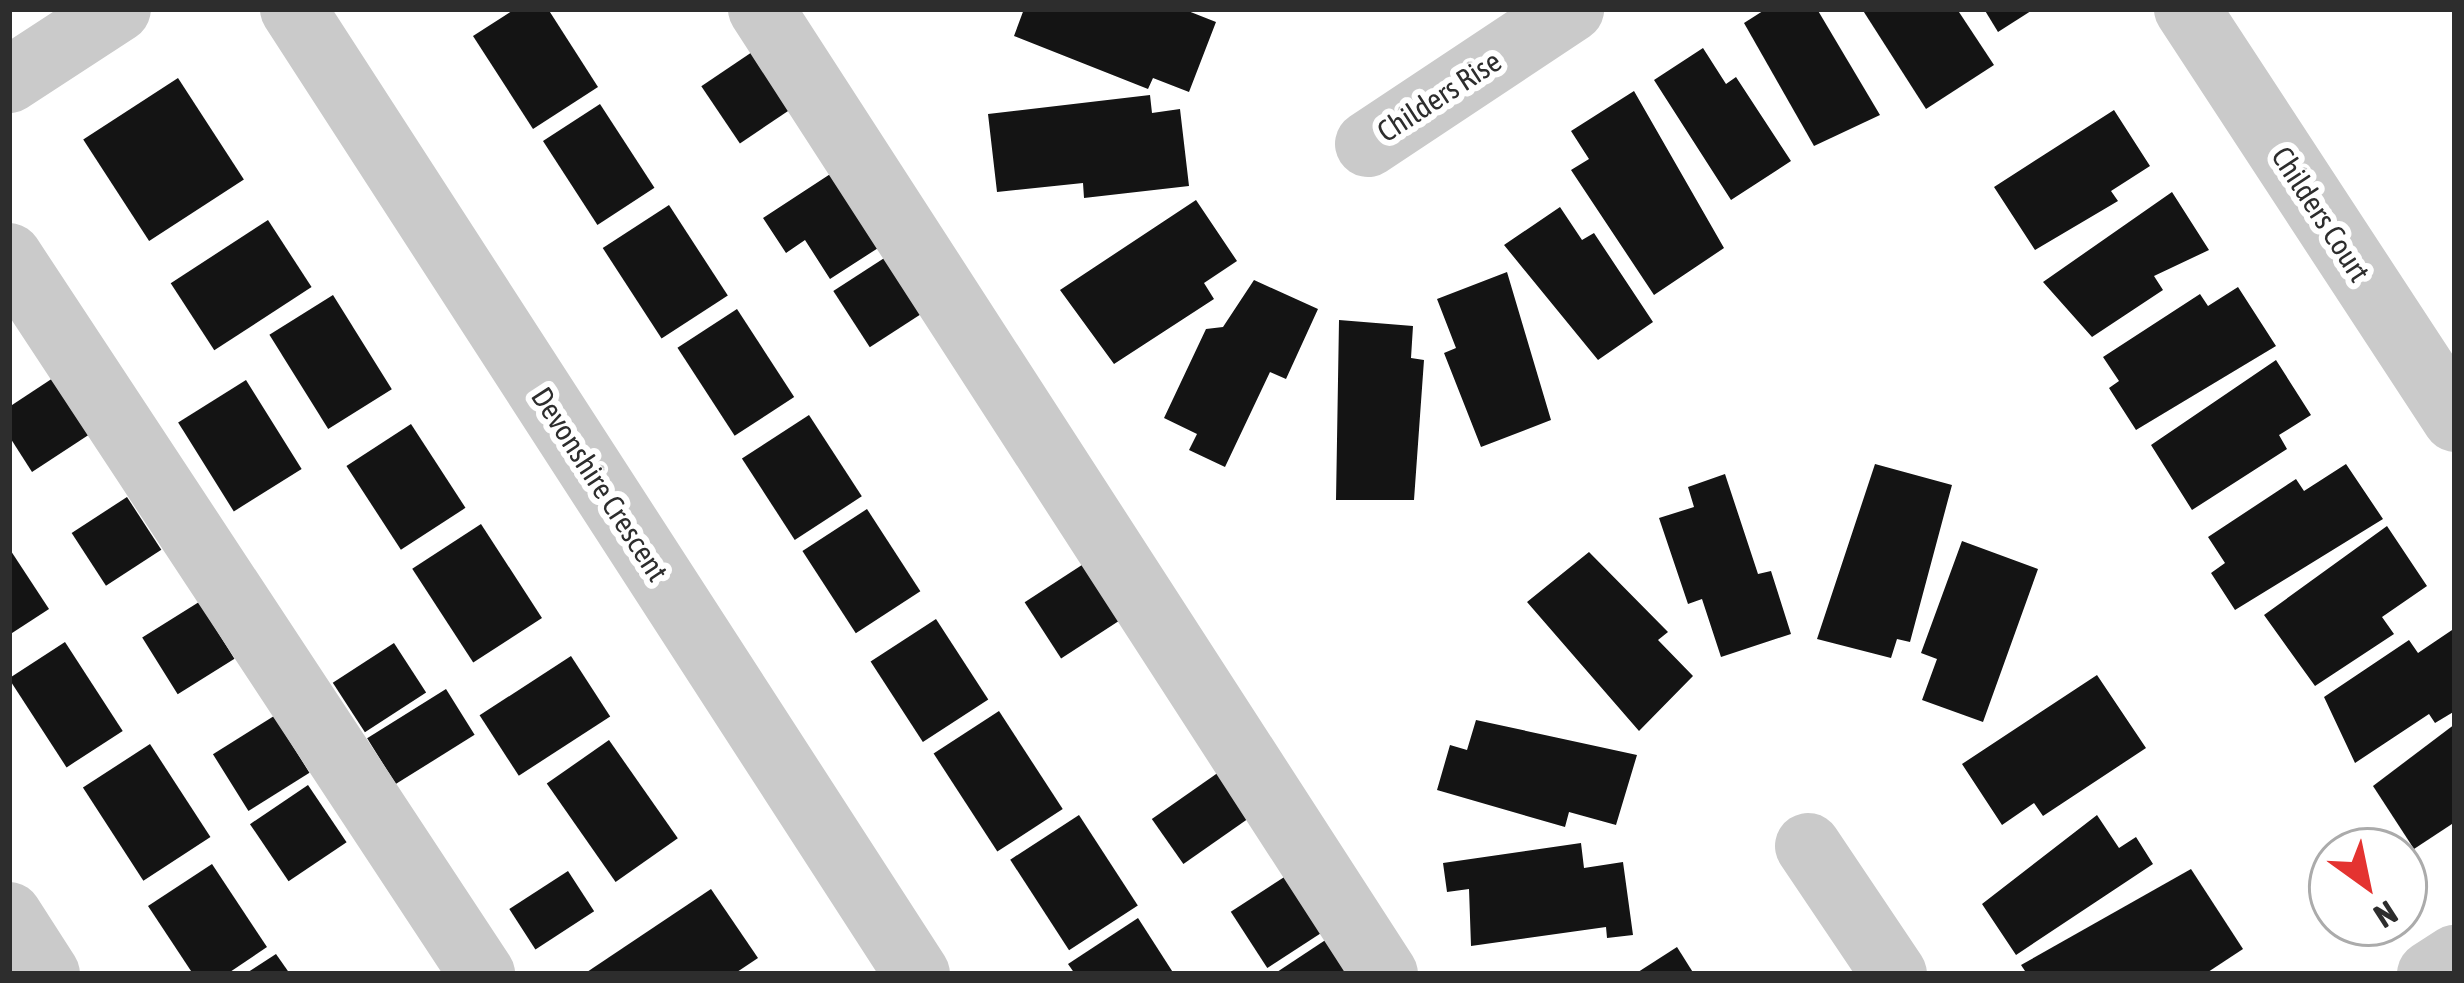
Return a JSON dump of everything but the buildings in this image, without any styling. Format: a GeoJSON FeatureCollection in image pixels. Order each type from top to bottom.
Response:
{"type":"FeatureCollection","features":[{"type":"Feature","properties":{"kind":"street"},"geometry":{"type":"LineString","coordinates":[[9,80],[118,9]]}},
{"type":"Feature","properties":{"kind":"street","name":"Devonshire Crescent"},"geometry":{"type":"LineString","coordinates":[[293,9],[902,969]]}},
{"type":"Feature","properties":{"kind":"street"},"geometry":{"type":"LineString","coordinates":[[761,9],[1385,974]]}},
{"type":"Feature","properties":{"kind":"street","name":"Childers Rise"},"geometry":{"type":"LineString","coordinates":[[1367,144],[1571,9]]}},
{"type":"Feature","properties":{"kind":"street","name":"Childers Court"},"geometry":{"type":"LineString","coordinates":[[2187,9],[2455,419]]}},
{"type":"Feature","properties":{"kind":"street"},"geometry":{"type":"LineString","coordinates":[[9,256],[482,974]]}},
{"type":"Feature","properties":{"kind":"street"},"geometry":{"type":"LineString","coordinates":[[1808,846],[1894,974]]}},
{"type":"Feature","properties":{"kind":"street"},"geometry":{"type":"LineString","coordinates":[[9,915],[47,974]]}},
{"type":"Feature","properties":{"kind":"street"},"geometry":{"type":"LineString","coordinates":[[2430,974],[2455,958]]}}]}
